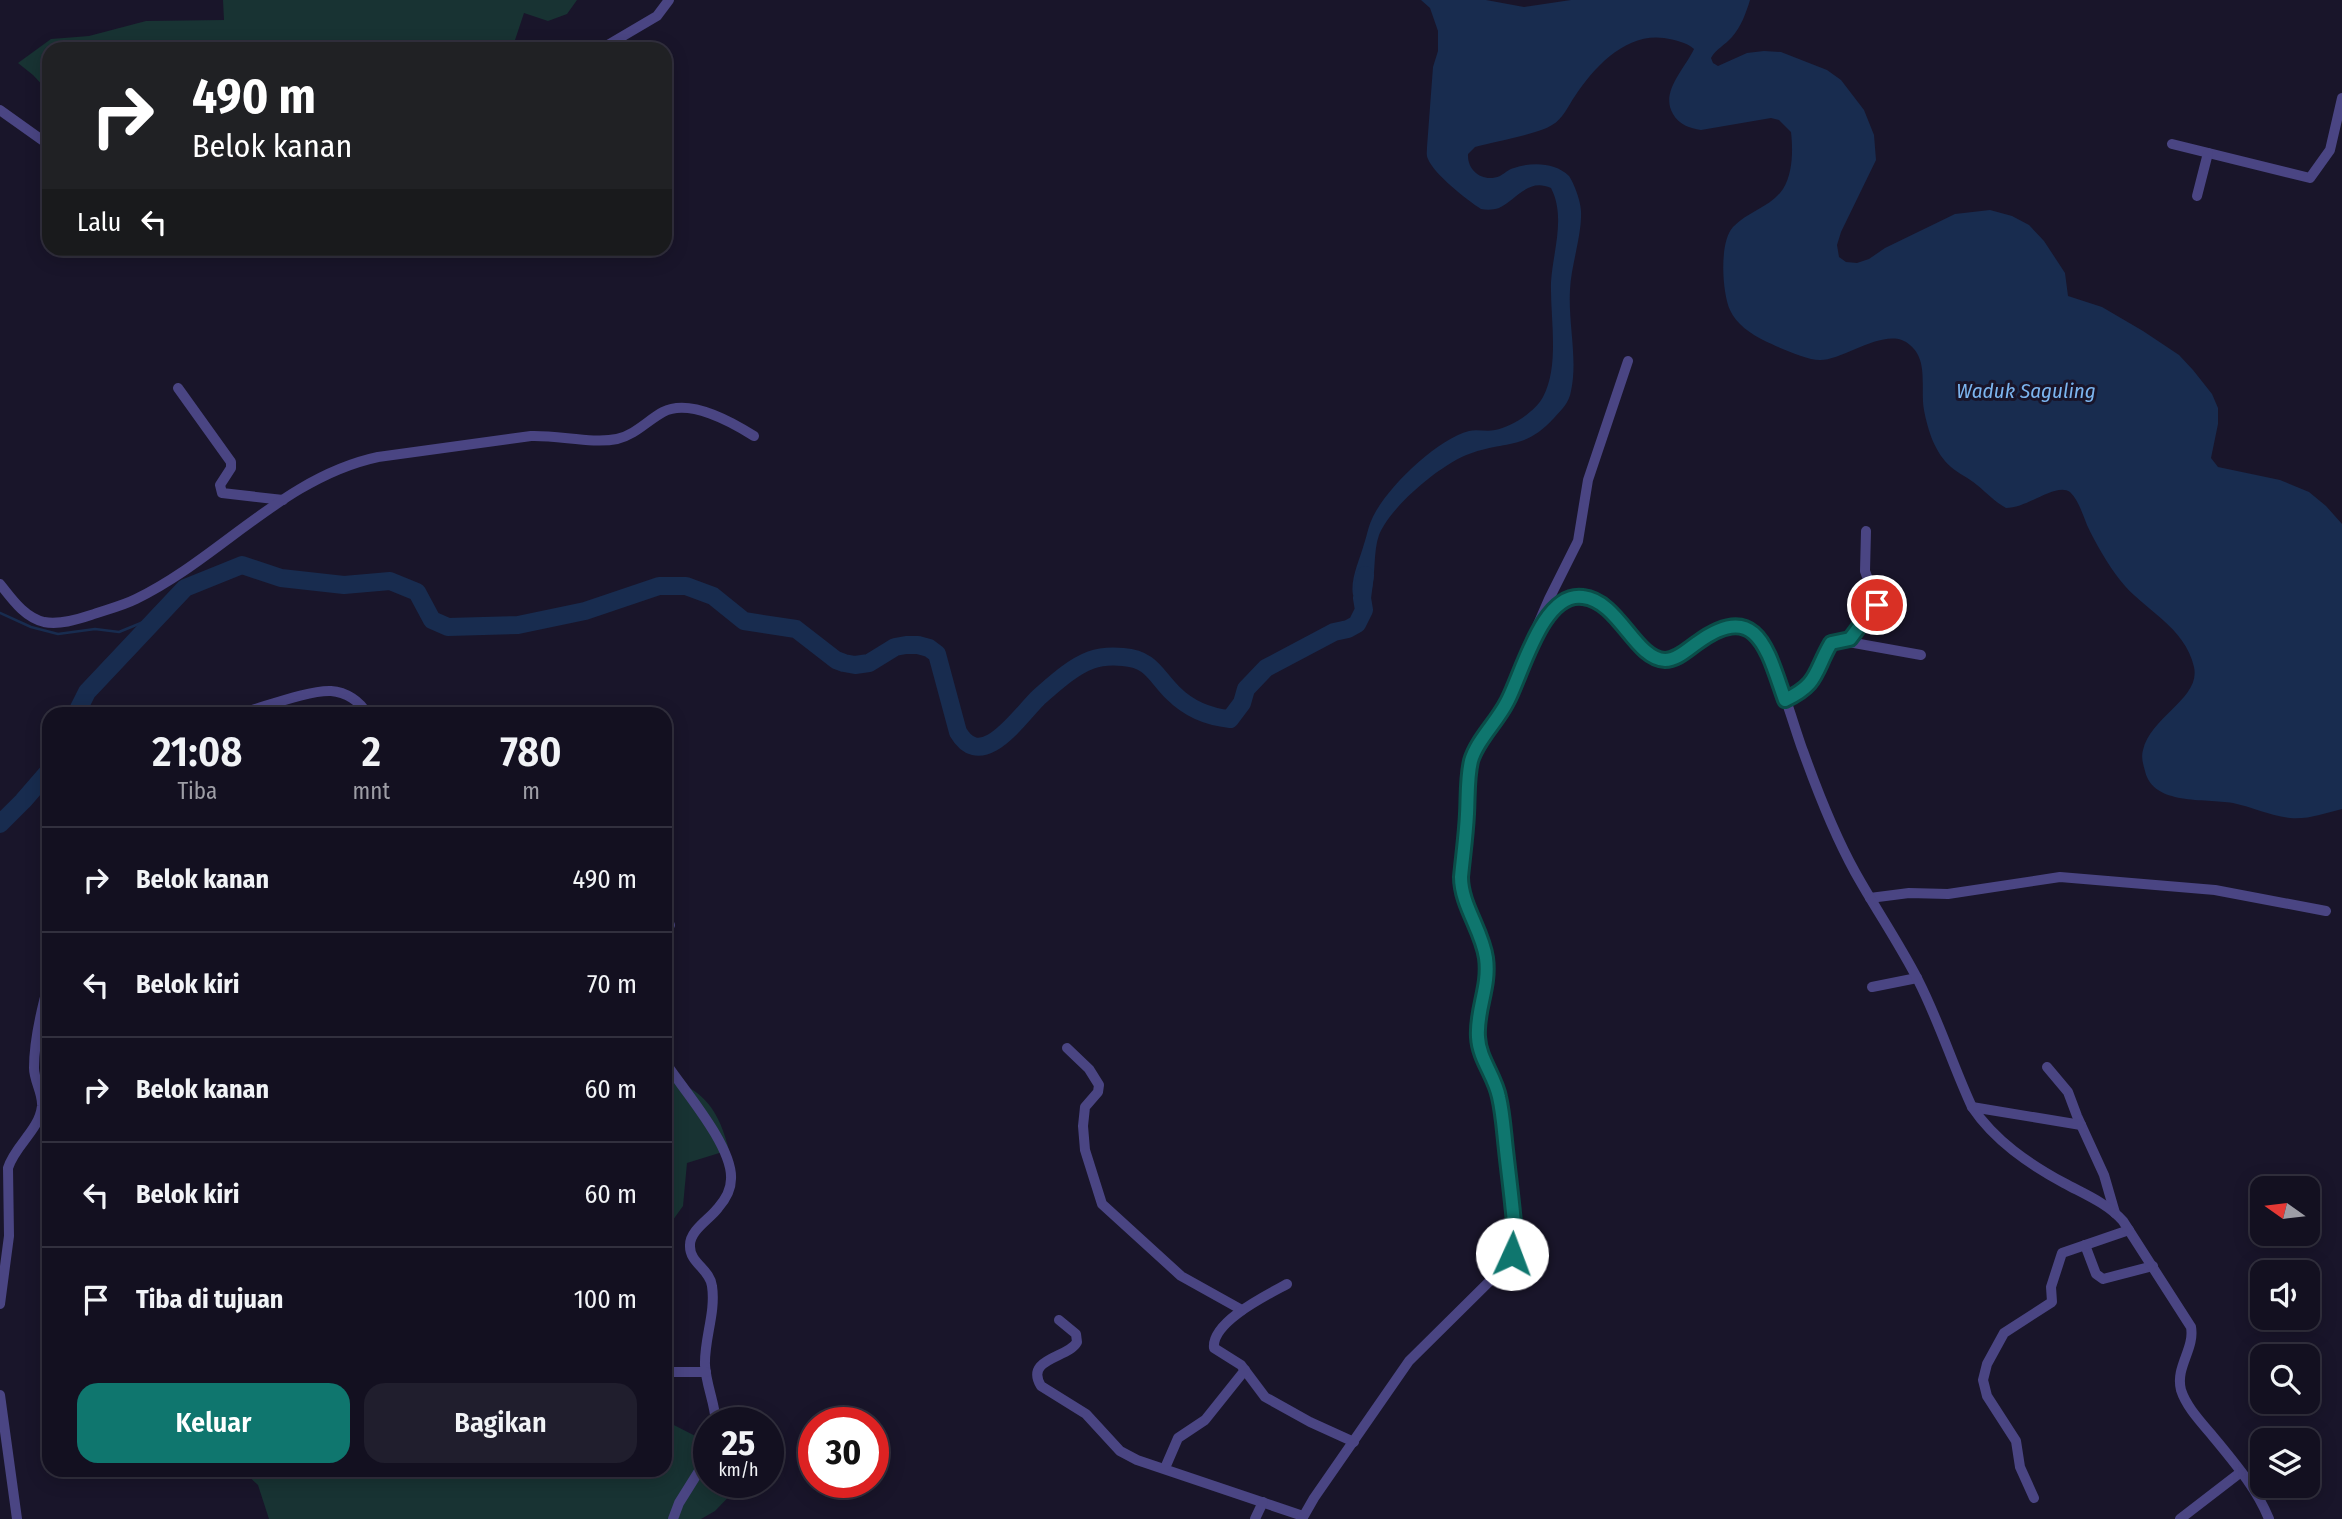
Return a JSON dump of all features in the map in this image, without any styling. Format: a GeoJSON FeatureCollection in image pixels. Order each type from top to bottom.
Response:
{"type":"FeatureCollection","features":[{"type":"Feature","properties":{"kind":"street"},"geometry":{"type":"LineString","coordinates":[[613,42],[657,16],[669,0]]}},
{"type":"Feature","properties":{"kind":"street"},"geometry":{"type":"LineString","coordinates":[[2172,144],[2310,178],[2330,150],[2342,98]]}},
{"type":"Feature","properties":{"kind":"street"},"geometry":{"type":"LineString","coordinates":[[0,110],[42,140]]}},
{"type":"Feature","properties":{"kind":"street"},"geometry":{"type":"LineString","coordinates":[[2197,196],[2208,153]]}},
{"type":"Feature","properties":{"kind":"street"},"geometry":{"type":"LineString","coordinates":[[1059,1320],[1076,1334],[1077,1342],[1071,1351],[1044,1362],[1038,1375],[1039,1384],[1086,1414],[1120,1451],[1137,1460],[1303,1518],[1409,1361],[1505,1266],[1514,1247],[1514,1219],[1500,1099],[1493,1076],[1480,1051],[1478,1036],[1479,1018],[1488,980],[1486,960],[1482,940],[1462,890],[1461,877],[1471,762],[1507,704],[1541,615],[1578,541],[1588,480],[1628,361]]}},
{"type":"Feature","properties":{"kind":"street"},"geometry":{"type":"LineString","coordinates":[[178,388],[231,463],[220,485],[222,493],[283,500]]}},
{"type":"Feature","properties":{"kind":"street"},"geometry":{"type":"LineString","coordinates":[[0,584],[21,609],[41,621],[65,622],[92,615],[135,600],[198,561],[283,500],[341,469],[367,460],[531,436],[614,439],[631,434],[673,408],[718,416],[754,436]]}},
{"type":"Feature","properties":{"kind":"street"},"geometry":{"type":"LineString","coordinates":[[1785,700],[1808,686],[1818,673],[1831,643],[1850,639],[1865,619],[1877,609],[1865,571],[1866,531]]}},
{"type":"Feature","properties":{"kind":"street"},"geometry":{"type":"LineString","coordinates":[[1533,641],[1560,604],[1580,596],[1606,607],[1646,651],[1662,660],[1675,658],[1719,629],[1731,626],[1752,631],[1761,640],[1835,833],[1917,978],[1972,1107],[1986,1126],[2025,1159],[2115,1213],[2129,1230],[2191,1327],[2192,1339],[2180,1373],[2184,1397],[2241,1472],[2269,1519]]}},
{"type":"Feature","properties":{"kind":"street"},"geometry":{"type":"LineString","coordinates":[[1843,641],[1921,655]]}},
{"type":"Feature","properties":{"kind":"street"},"geometry":{"type":"LineString","coordinates":[[264,707],[331,691],[344,694],[362,707]]}},
{"type":"Feature","properties":{"kind":"street"},"geometry":{"type":"LineString","coordinates":[[1870,898],[1896,894],[1948,894],[2060,877],[2215,890],[2326,911]]}},
{"type":"Feature","properties":{"kind":"street"},"geometry":{"type":"LineString","coordinates":[[1872,987],[1917,978]]}},
{"type":"Feature","properties":{"kind":"street"},"geometry":{"type":"LineString","coordinates":[[0,1304],[9,1236],[8,1168],[36,1124],[41,1110],[34,1068],[42,1022]]}},
{"type":"Feature","properties":{"kind":"street"},"geometry":{"type":"LineString","coordinates":[[1067,1048],[1089,1069],[1099,1085],[1098,1093],[1085,1107],[1083,1126],[1085,1150],[1101,1204],[1181,1276],[1242,1310]]}},
{"type":"Feature","properties":{"kind":"street"},"geometry":{"type":"LineString","coordinates":[[2047,1067],[2066,1087],[2104,1175],[2115,1213]]}},
{"type":"Feature","properties":{"kind":"street"},"geometry":{"type":"LineString","coordinates":[[672,1075],[706,1120],[731,1171],[731,1184],[724,1201],[690,1241],[692,1256],[712,1284],[706,1372],[713,1407]]}},
{"type":"Feature","properties":{"kind":"street"},"geometry":{"type":"LineString","coordinates":[[1972,1107],[2081,1125]]}},
{"type":"Feature","properties":{"kind":"street"},"geometry":{"type":"LineString","coordinates":[[2035,1498],[2020,1467],[2016,1441],[1987,1396],[1983,1385],[1984,1373],[2004,1333],[2052,1302],[2051,1287],[2062,1253],[2129,1230]]}},
{"type":"Feature","properties":{"kind":"street"},"geometry":{"type":"LineString","coordinates":[[2085,1245],[2096,1274],[2101,1278],[2153,1266]]}},
{"type":"Feature","properties":{"kind":"street"},"geometry":{"type":"LineString","coordinates":[[1287,1284],[1242,1310],[1220,1332],[1213,1345],[1216,1350],[1236,1361],[1269,1399],[1354,1442]]}},
{"type":"Feature","properties":{"kind":"street"},"geometry":{"type":"LineString","coordinates":[[1165,1468],[1178,1438],[1205,1420],[1245,1370]]}},
{"type":"Feature","properties":{"kind":"street"},"geometry":{"type":"LineString","coordinates":[[672,1372],[706,1372]]}},
{"type":"Feature","properties":{"kind":"street"},"geometry":{"type":"LineString","coordinates":[[0,1395],[17,1519]]}},
{"type":"Feature","properties":{"kind":"street"},"geometry":{"type":"LineString","coordinates":[[2180,1519],[2241,1472]]}},
{"type":"Feature","properties":{"kind":"street"},"geometry":{"type":"LineString","coordinates":[[673,1519],[693,1481]]}},
{"type":"Feature","properties":{"kind":"street"},"geometry":{"type":"LineString","coordinates":[[1255,1519],[1263,1502]]}},
{"type":"Feature","properties":{"kind":"green space"},"geometry":{"type":"Polygon","coordinates":[[[223,0],[577,0],[567,14],[548,21],[524,13],[514,42],[47,42],[51,39],[89,36],[146,21],[224,20],[223,0]]]}},
{"type":"Feature","properties":{"kind":"green space"},"geometry":{"type":"Polygon","coordinates":[[[42,46],[42,85],[33,75],[18,63],[42,46]]]}},
{"type":"Feature","properties":{"kind":"green space"},"geometry":{"type":"Polygon","coordinates":[[[672,1080],[690,1088],[708,1104],[715,1113],[729,1150],[687,1163],[683,1206],[672,1221],[672,1080]]]}},
{"type":"Feature","properties":{"kind":"green space"},"geometry":{"type":"Polygon","coordinates":[[[672,1424],[693,1435],[693,1498],[728,1498],[715,1511],[701,1519],[269,1519],[258,1485],[249,1477],[672,1477],[672,1424]]]}},
{"type":"Feature","properties":{"kind":"water","name":"Waduk Saguling"},"geometry":{"type":"Polygon","coordinates":[[[1421,0],[1486,0],[1524,7],[1571,0],[1750,0],[1738,29],[1713,55],[1713,63],[1718,66],[1747,53],[1781,52],[1827,70],[1841,80],[1864,110],[1874,135],[1876,160],[1841,232],[1837,245],[1839,257],[1846,262],[1857,263],[1869,259],[1885,248],[1955,214],[1990,210],[2012,216],[2029,225],[2044,241],[2065,273],[2068,296],[2102,307],[2179,355],[2212,394],[2218,408],[2218,424],[2211,458],[2218,467],[2280,480],[2309,492],[2342,524],[2342,809],[2309,817],[2290,818],[2233,803],[2182,798],[2158,790],[2145,771],[2143,750],[2155,727],[2190,688],[2194,667],[2182,640],[2115,574],[2070,492],[2057,490],[2006,508],[1951,467],[1936,448],[1928,426],[1923,402],[1920,359],[1910,345],[1901,340],[1890,338],[1820,360],[1792,353],[1765,341],[1736,320],[1725,292],[1723,267],[1726,244],[1733,227],[1772,200],[1783,189],[1792,161],[1791,132],[1779,120],[1771,118],[1701,130],[1678,121],[1670,106],[1671,89],[1694,49],[1684,43],[1664,38],[1637,41],[1613,54],[1592,74],[1562,116],[1546,128],[1475,147],[1468,154],[1470,166],[1482,177],[1494,178],[1510,169],[1543,164],[1563,171],[1575,188],[1581,207],[1581,221],[1570,290],[1574,366],[1570,395],[1565,406],[1533,436],[1469,454],[1445,467],[1418,488],[1394,512],[1379,535],[1371,593],[1366,597],[1353,595],[1354,576],[1371,522],[1388,494],[1413,467],[1442,444],[1472,430],[1492,431],[1501,428],[1522,418],[1534,408],[1543,397],[1548,384],[1553,356],[1551,282],[1558,211],[1551,188],[1529,188],[1499,208],[1481,209],[1431,165],[1427,147],[1438,31],[1430,8],[1421,0]]]}},
{"type":"Feature","properties":{"kind":"waterway"},"geometry":{"type":"LineString","coordinates":[[80,707],[87,692],[185,588],[242,565],[281,578],[344,585],[390,581],[417,592],[432,620],[448,627],[518,625],[585,611],[659,586],[686,586],[713,596],[744,621],[796,629],[836,660],[844,663],[869,663],[895,647],[906,645],[929,648],[937,654],[958,732],[968,743],[978,747],[1000,737],[1039,697],[1070,671],[1084,663],[1111,656],[1140,661],[1152,669],[1186,704],[1207,714],[1230,719],[1242,703],[1246,689],[1266,668],[1334,632],[1357,624],[1364,610],[1362,598],[1365,575]]}},
{"type":"Feature","properties":{"kind":"waterway"},"geometry":{"type":"LineString","coordinates":[[0,613],[31,627],[58,634],[95,629],[119,632],[158,616]]}},
{"type":"Feature","properties":{"kind":"waterway"},"geometry":{"type":"LineString","coordinates":[[0,824],[42,779]]}},
{"type":"Feature","properties":{"kind":"route"},"geometry":{"type":"LineString","coordinates":[[1512,1254],[1515,1235],[1500,1099],[1493,1076],[1480,1051],[1478,1036],[1488,971],[1482,940],[1462,890],[1461,877],[1469,774],[1473,755],[1507,704],[1539,629],[1560,604],[1580,596],[1606,607],[1646,651],[1662,660],[1675,658],[1719,629],[1742,627],[1752,631],[1761,640],[1785,700],[1808,686],[1818,673],[1831,643],[1850,639],[1865,619],[1876,611],[1877,605]]}}]}
